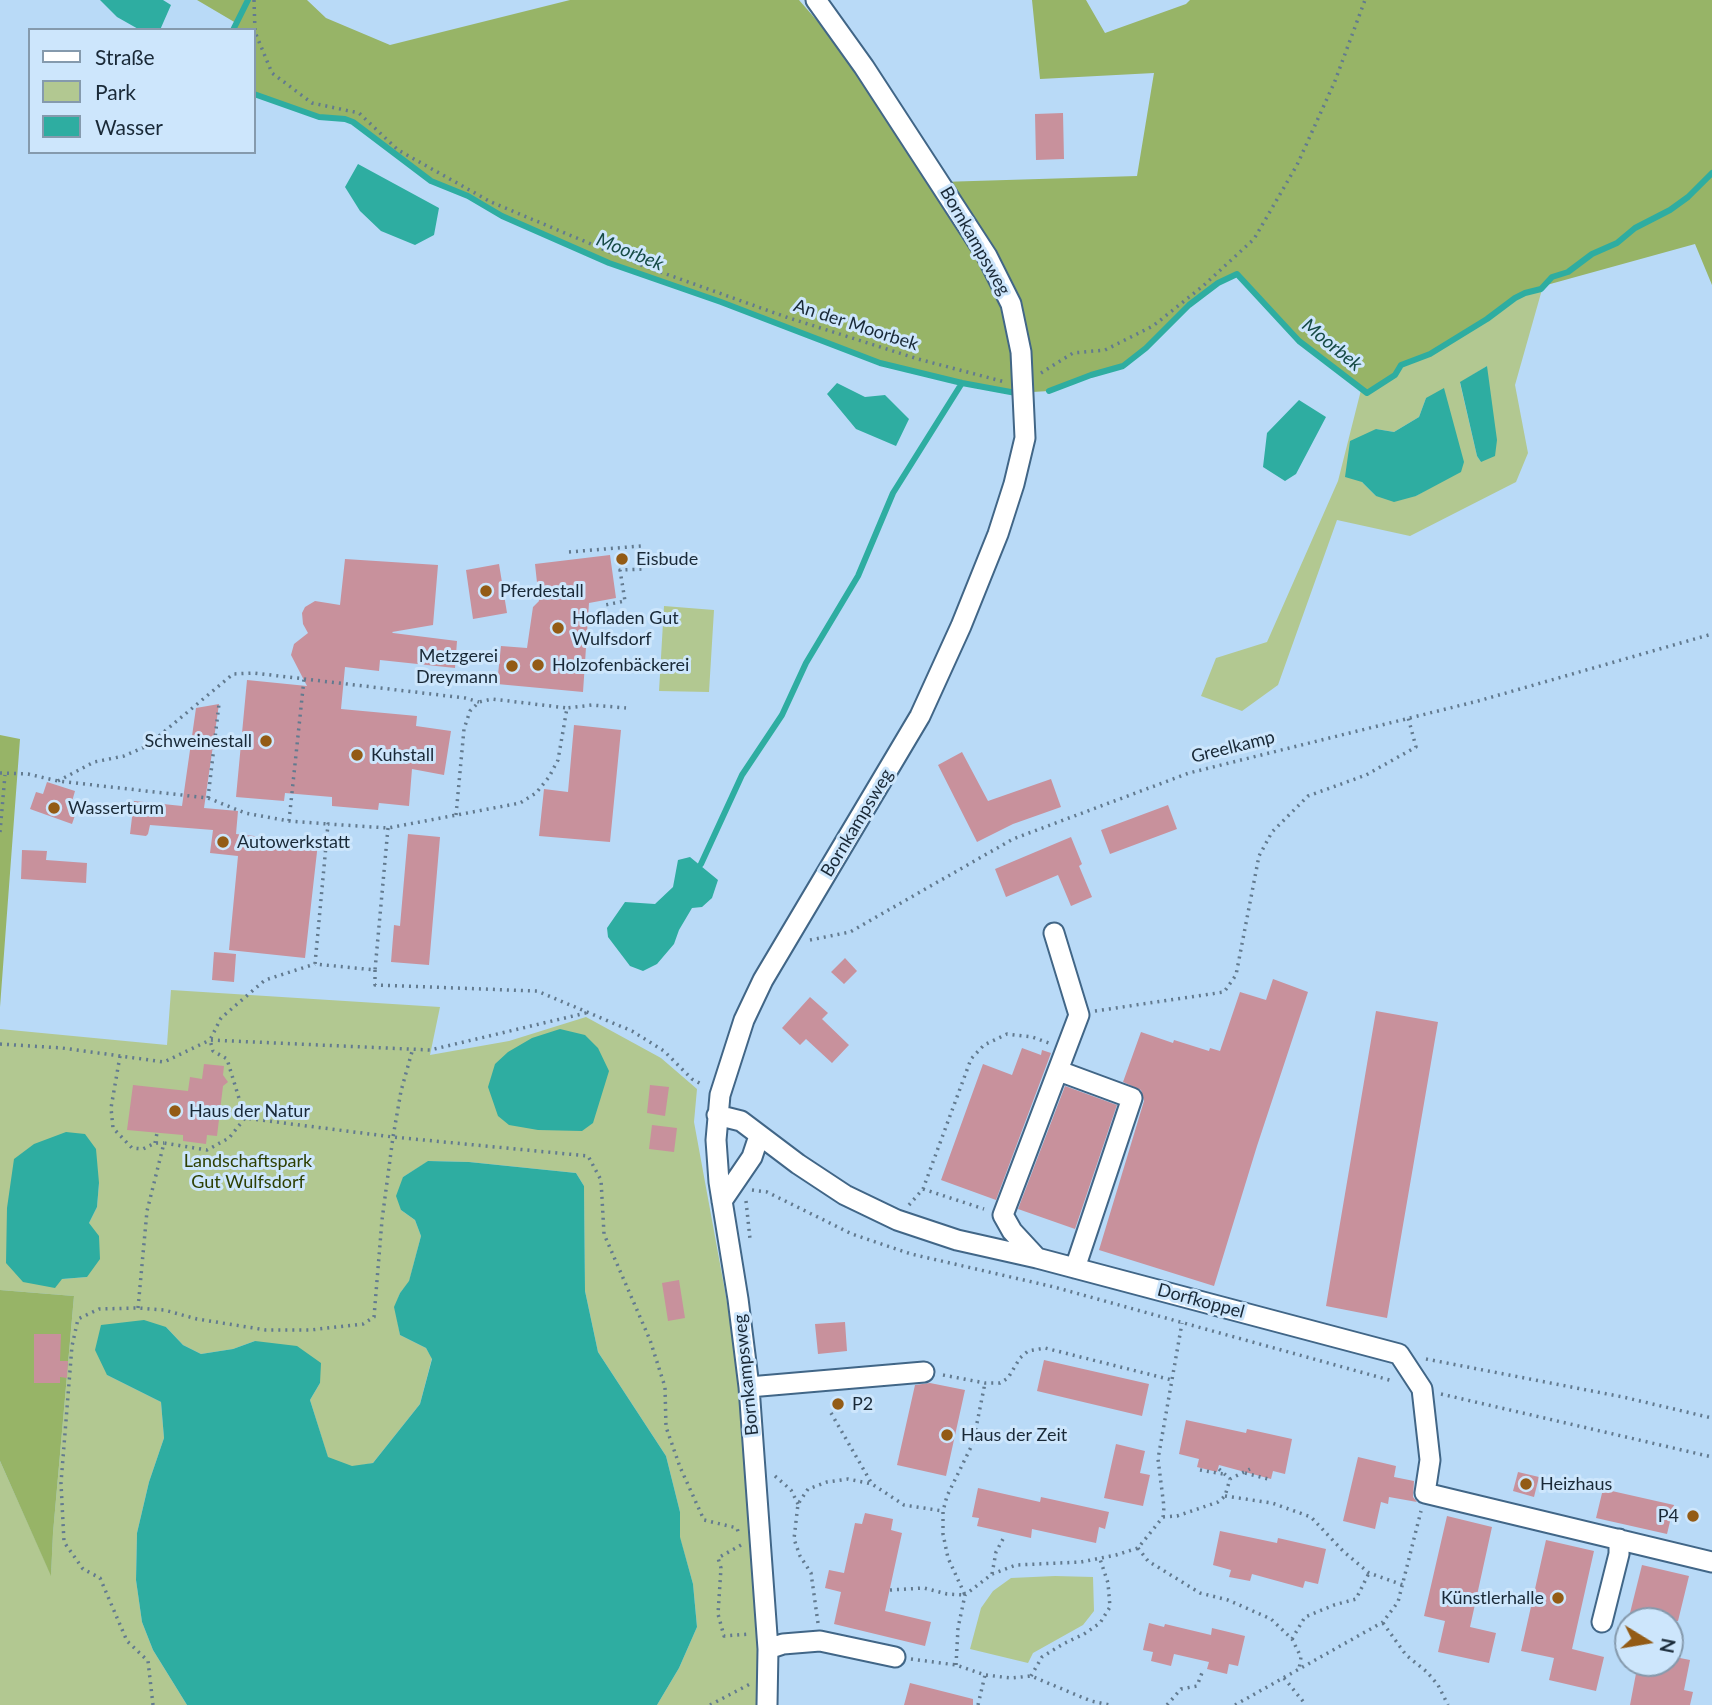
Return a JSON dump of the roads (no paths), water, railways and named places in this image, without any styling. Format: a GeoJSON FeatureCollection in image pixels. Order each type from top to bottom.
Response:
{"type":"FeatureCollection","features":[{"type":"Feature","properties":{"kind":"street","name":"Bornkampsweg"},"geometry":{"type":"LineString","coordinates":[[767,1705],[768,1649],[749,1387],[722,1201],[716,1140],[720,1095],[744,1020],[784,946],[920,716],[961,626],[998,534],[1025,438],[1021,352],[1011,304],[988,256],[876,85],[816,0]]}},
{"type":"Feature","properties":{"kind":"street"},"geometry":{"type":"LineString","coordinates":[[1037,1258],[1012,1231],[1003,1215],[1079,1015],[1054,933]]}},
{"type":"Feature","properties":{"kind":"street"},"geometry":{"type":"LineString","coordinates":[[1059,1071],[1132,1098],[1075,1268]]}},
{"type":"Feature","properties":{"kind":"street","name":"Dorfkoppel"},"geometry":{"type":"LineString","coordinates":[[717,1115],[741,1121],[845,1195],[897,1220],[957,1240],[1037,1258],[1399,1354],[1422,1389],[1430,1460],[1425,1493],[1619,1539]]}},
{"type":"Feature","properties":{"kind":"street"},"geometry":{"type":"LineString","coordinates":[[722,1201],[752,1157],[759,1136]]}},
{"type":"Feature","properties":{"kind":"street"},"geometry":{"type":"LineString","coordinates":[[749,1387],[924,1372]]}},
{"type":"Feature","properties":{"kind":"street"},"geometry":{"type":"LineString","coordinates":[[1602,1622],[1619,1554],[1619,1539],[1712,1562]]}},
{"type":"Feature","properties":{"kind":"street"},"geometry":{"type":"LineString","coordinates":[[768,1649],[783,1644],[820,1641],[895,1657]]}},
{"type":"Feature","properties":{"kind":"water"},"geometry":{"type":"Polygon","coordinates":[[[100,0],[163,0],[171,5],[161,28],[136,28],[117,17],[100,0]]]}},
{"type":"Feature","properties":{"kind":"water"},"geometry":{"type":"Polygon","coordinates":[[[358,164],[439,208],[434,235],[415,245],[381,231],[360,211],[345,187],[358,164]]]}},
{"type":"Feature","properties":{"kind":"water"},"geometry":{"type":"Polygon","coordinates":[[[1487,366],[1497,440],[1495,456],[1481,462],[1477,456],[1460,382],[1487,366]]]}},
{"type":"Feature","properties":{"kind":"water"},"geometry":{"type":"Polygon","coordinates":[[[837,383],[865,397],[885,395],[909,419],[896,446],[856,429],[827,394],[837,383]]]}},
{"type":"Feature","properties":{"kind":"water"},"geometry":{"type":"Polygon","coordinates":[[[1444,388],[1464,462],[1461,472],[1416,496],[1394,502],[1376,496],[1362,482],[1345,477],[1350,441],[1376,429],[1394,432],[1419,417],[1426,398],[1444,388]]]}},
{"type":"Feature","properties":{"kind":"water"},"geometry":{"type":"Polygon","coordinates":[[[1299,400],[1326,417],[1296,474],[1285,481],[1263,467],[1267,433],[1299,400]]]}},
{"type":"Feature","properties":{"kind":"water"},"geometry":{"type":"Polygon","coordinates":[[[690,857],[718,880],[712,898],[702,907],[692,908],[674,944],[657,964],[643,971],[630,966],[608,937],[607,928],[625,902],[655,904],[673,887],[678,860],[690,857]]]}},
{"type":"Feature","properties":{"kind":"water"},"geometry":{"type":"Polygon","coordinates":[[[560,1029],[585,1035],[598,1048],[609,1071],[593,1123],[582,1131],[538,1130],[509,1125],[498,1116],[488,1087],[495,1064],[508,1052],[532,1038],[560,1029]]]}},
{"type":"Feature","properties":{"kind":"water"},"geometry":{"type":"Polygon","coordinates":[[[66,1132],[85,1134],[96,1149],[99,1183],[97,1207],[89,1223],[99,1236],[100,1259],[87,1277],[62,1279],[55,1288],[23,1282],[6,1263],[7,1208],[14,1159],[34,1144],[66,1132]]]}},
{"type":"Feature","properties":{"kind":"water"},"geometry":{"type":"Polygon","coordinates":[[[428,1161],[469,1162],[576,1173],[584,1186],[585,1291],[598,1352],[666,1456],[680,1512],[680,1537],[693,1584],[697,1627],[679,1668],[657,1705],[187,1705],[153,1650],[142,1622],[136,1580],[137,1533],[149,1482],[164,1438],[161,1402],[107,1375],[95,1350],[101,1325],[144,1320],[166,1327],[183,1345],[201,1354],[233,1349],[255,1341],[297,1346],[321,1363],[320,1383],[310,1400],[328,1457],[352,1466],[373,1463],[420,1404],[432,1359],[426,1348],[400,1335],[394,1307],[409,1281],[421,1236],[415,1220],[401,1210],[396,1196],[403,1177],[428,1161]]]}},
{"type":"Feature","properties":{"kind":"waterway","name":"Moorbek"},"geometry":{"type":"LineString","coordinates":[[234,28],[248,0]]}},
{"type":"Feature","properties":{"kind":"waterway","name":"Moorbek"},"geometry":{"type":"LineString","coordinates":[[256,95],[319,117],[353,122],[431,181],[609,263],[721,302],[880,363],[1016,393]]}},
{"type":"Feature","properties":{"kind":"waterway","name":"Moorbek"},"geometry":{"type":"LineString","coordinates":[[1049,391],[1123,366],[1146,348],[1189,305],[1218,283],[1237,274],[1299,341],[1367,393],[1395,375],[1401,365],[1430,354],[1487,319],[1515,298],[1541,289],[1552,277],[1568,272],[1592,254],[1617,243],[1635,228],[1670,210],[1688,197],[1712,173]]}},
{"type":"Feature","properties":{"kind":"waterway"},"geometry":{"type":"LineString","coordinates":[[701,864],[742,775],[782,715],[806,663],[858,576],[893,493],[962,383]]}},
{"type":"Feature","properties":{"kind":"place","name":"Eisbude"},"geometry":{"type":"Point","coordinates":[622,559]}},
{"type":"Feature","properties":{"kind":"place","name":"Pferdestall"},"geometry":{"type":"Point","coordinates":[486,591]}},
{"type":"Feature","properties":{"kind":"place","name":"Hofladen Gut Wulfsdorf"},"geometry":{"type":"Point","coordinates":[558,628]}},
{"type":"Feature","properties":{"kind":"place","name":"Holzofenbäckerei"},"geometry":{"type":"Point","coordinates":[538,665]}},
{"type":"Feature","properties":{"kind":"place","name":"Metzgerei Dreymann"},"geometry":{"type":"Point","coordinates":[512,666]}},
{"type":"Feature","properties":{"kind":"place","name":"Schweinestall"},"geometry":{"type":"Point","coordinates":[266,741]}},
{"type":"Feature","properties":{"kind":"place","name":"Kuhstall"},"geometry":{"type":"Point","coordinates":[357,755]}},
{"type":"Feature","properties":{"kind":"place","name":"Wasserturm"},"geometry":{"type":"Point","coordinates":[54,808]}},
{"type":"Feature","properties":{"kind":"place","name":"Autowerkstatt"},"geometry":{"type":"Point","coordinates":[223,842]}},
{"type":"Feature","properties":{"kind":"place","name":"Haus der Natur"},"geometry":{"type":"Point","coordinates":[175,1111]}},
{"type":"Feature","properties":{"kind":"place","name":"P2"},"geometry":{"type":"Point","coordinates":[838,1404]}},
{"type":"Feature","properties":{"kind":"place","name":"Haus der Zeit"},"geometry":{"type":"Point","coordinates":[947,1435]}},
{"type":"Feature","properties":{"kind":"place","name":"Heizhaus"},"geometry":{"type":"Point","coordinates":[1526,1484]}},
{"type":"Feature","properties":{"kind":"place","name":"P4"},"geometry":{"type":"Point","coordinates":[1693,1516]}},
{"type":"Feature","properties":{"kind":"place","name":"Künstlerhalle"},"geometry":{"type":"Point","coordinates":[1558,1598]}},
{"type":"Feature","properties":{"kind":"park label","name":"Landschaftspark Gut Wulfsdorf"},"geometry":{"type":"Point","coordinates":[248,1171]}}]}
